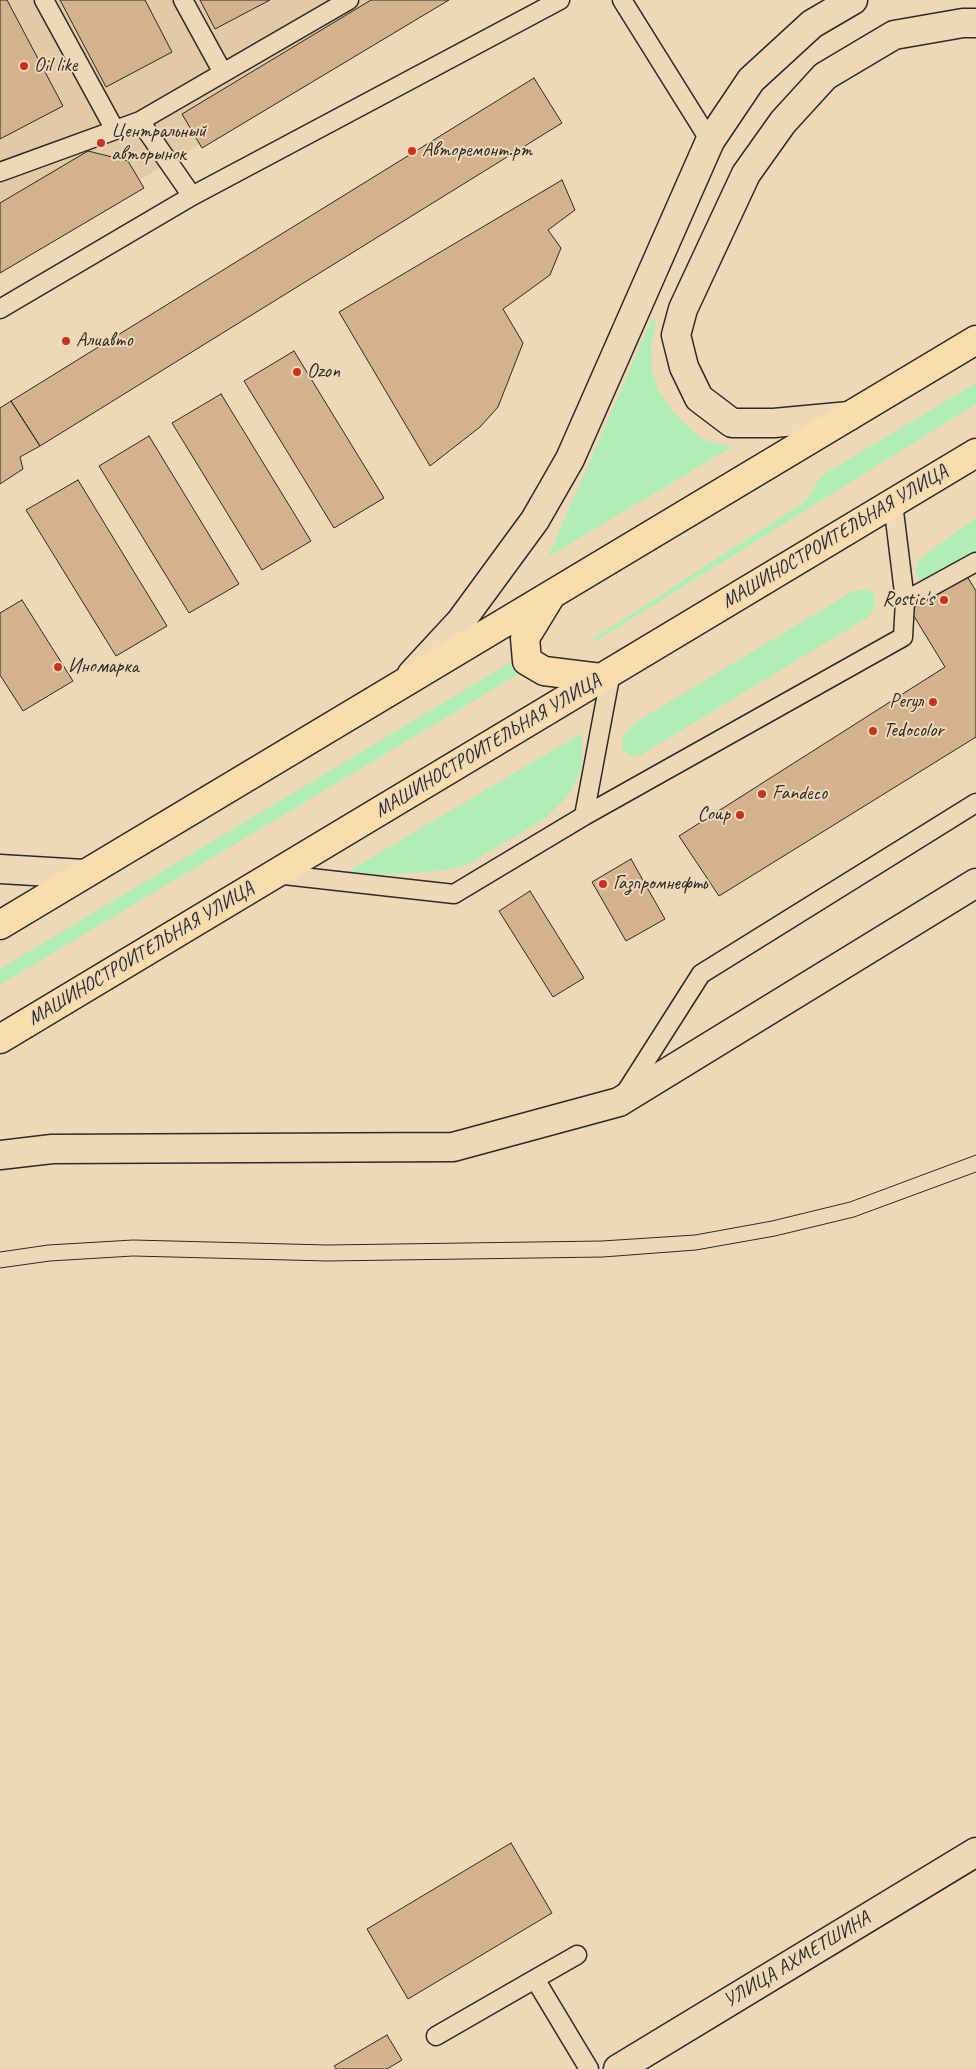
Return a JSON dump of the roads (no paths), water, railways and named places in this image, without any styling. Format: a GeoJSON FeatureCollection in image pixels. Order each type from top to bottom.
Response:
{"type":"FeatureCollection","features":[{"type":"Feature","properties":{"kind":"main road"},"geometry":{"type":"LineString","coordinates":[[404,682],[461,621],[535,520],[570,459],[710,141],[751,80],[812,24],[853,0]]}},
{"type":"Feature","properties":{"kind":"main road"},"geometry":{"type":"LineString","coordinates":[[849,416],[774,423],[732,423],[699,398],[684,367],[676,335],[683,309],[746,174],[783,122],[825,76],[894,36],[963,23],[976,23]]}},
{"type":"Feature","properties":{"kind":"main road"},"geometry":{"type":"LineString","coordinates":[[0,924],[976,340]]}},
{"type":"Feature","properties":{"kind":"main road","name":"МАШИНОСТРОИТЕЛЬНАЯ УЛИЦА"},"geometry":{"type":"LineString","coordinates":[[0,1039],[976,453]]}},
{"type":"Feature","properties":{"kind":"main road"},"geometry":{"type":"LineString","coordinates":[[552,594],[525,638],[527,661],[544,670],[606,675]]}},
{"type":"Feature","properties":{"kind":"main road"},"geometry":{"type":"LineString","coordinates":[[0,869],[84,874]]}},
{"type":"Feature","properties":{"kind":"main road"},"geometry":{"type":"LineString","coordinates":[[0,1155],[52,1149],[453,1147],[620,1102],[976,884]]}},
{"type":"Feature","properties":{"kind":"main road","name":"УЛИЦА АХМЕТШИНА"},"geometry":{"type":"LineString","coordinates":[[633,2065],[976,1852]]}},
{"type":"Feature","properties":{"kind":"lane"},"geometry":{"type":"LineString","coordinates":[[44,0],[116,130]]}},
{"type":"Feature","properties":{"kind":"lane"},"geometry":{"type":"LineString","coordinates":[[183,0],[223,73]]}},
{"type":"Feature","properties":{"kind":"lane"},"geometry":{"type":"LineString","coordinates":[[0,172],[140,121],[223,73],[323,6],[348,0]]}},
{"type":"Feature","properties":{"kind":"lane"},"geometry":{"type":"LineString","coordinates":[[0,309],[192,196],[560,0]]}},
{"type":"Feature","properties":{"kind":"lane"},"geometry":{"type":"LineString","coordinates":[[622,0],[710,141]]}},
{"type":"Feature","properties":{"kind":"lane"},"geometry":{"type":"LineString","coordinates":[[140,121],[192,196]]}},
{"type":"Feature","properties":{"kind":"lane"},"geometry":{"type":"LineString","coordinates":[[274,874],[454,894],[584,816],[903,637],[905,601],[893,503]]}},
{"type":"Feature","properties":{"kind":"lane"},"geometry":{"type":"LineString","coordinates":[[905,601],[976,562]]}},
{"type":"Feature","properties":{"kind":"lane"},"geometry":{"type":"LineString","coordinates":[[584,816],[606,675]]}},
{"type":"Feature","properties":{"kind":"lane"},"geometry":{"type":"LineString","coordinates":[[620,1102],[701,974],[976,803]]}},
{"type":"Feature","properties":{"kind":"lane"},"geometry":{"type":"LineString","coordinates":[[436,2036],[577,1955]]}},
{"type":"Feature","properties":{"kind":"lane"},"geometry":{"type":"LineString","coordinates":[[535,1979],[589,2069]]}},
{"type":"Feature","properties":{"kind":"tram line"},"geometry":{"type":"LineString","coordinates":[[0,1252],[48,1245],[133,1240],[327,1245],[602,1241],[695,1235],[772,1221],[850,1202],[976,1155]]}},
{"type":"Feature","properties":{"kind":"tram line"},"geometry":{"type":"LineString","coordinates":[[0,1268],[50,1261],[133,1256],[327,1261],[603,1257],[696,1250],[775,1236],[854,1217],[976,1172]]}},
{"type":"Feature","properties":{"kind":"place","name":"Oil like"},"geometry":{"type":"Point","coordinates":[24,66]}},
{"type":"Feature","properties":{"kind":"place","name":"Центральный авторынок"},"geometry":{"type":"Point","coordinates":[101,143]}},
{"type":"Feature","properties":{"kind":"place","name":"Авторемонт.рт"},"geometry":{"type":"Point","coordinates":[412,151]}},
{"type":"Feature","properties":{"kind":"place","name":"Алиавто"},"geometry":{"type":"Point","coordinates":[66,341]}},
{"type":"Feature","properties":{"kind":"place","name":"Ozon"},"geometry":{"type":"Point","coordinates":[297,372]}},
{"type":"Feature","properties":{"kind":"place","name":"Rostic's"},"geometry":{"type":"Point","coordinates":[944,600]}},
{"type":"Feature","properties":{"kind":"place","name":"Иномарка"},"geometry":{"type":"Point","coordinates":[58,667]}},
{"type":"Feature","properties":{"kind":"place","name":"Регул"},"geometry":{"type":"Point","coordinates":[933,702]}},
{"type":"Feature","properties":{"kind":"place","name":"Tedocolor"},"geometry":{"type":"Point","coordinates":[873,731]}},
{"type":"Feature","properties":{"kind":"place","name":"Fandeco"},"geometry":{"type":"Point","coordinates":[762,794]}},
{"type":"Feature","properties":{"kind":"place","name":"Соир"},"geometry":{"type":"Point","coordinates":[740,815]}},
{"type":"Feature","properties":{"kind":"place","name":"Газпромнефть"},"geometry":{"type":"Point","coordinates":[603,884]}}]}
